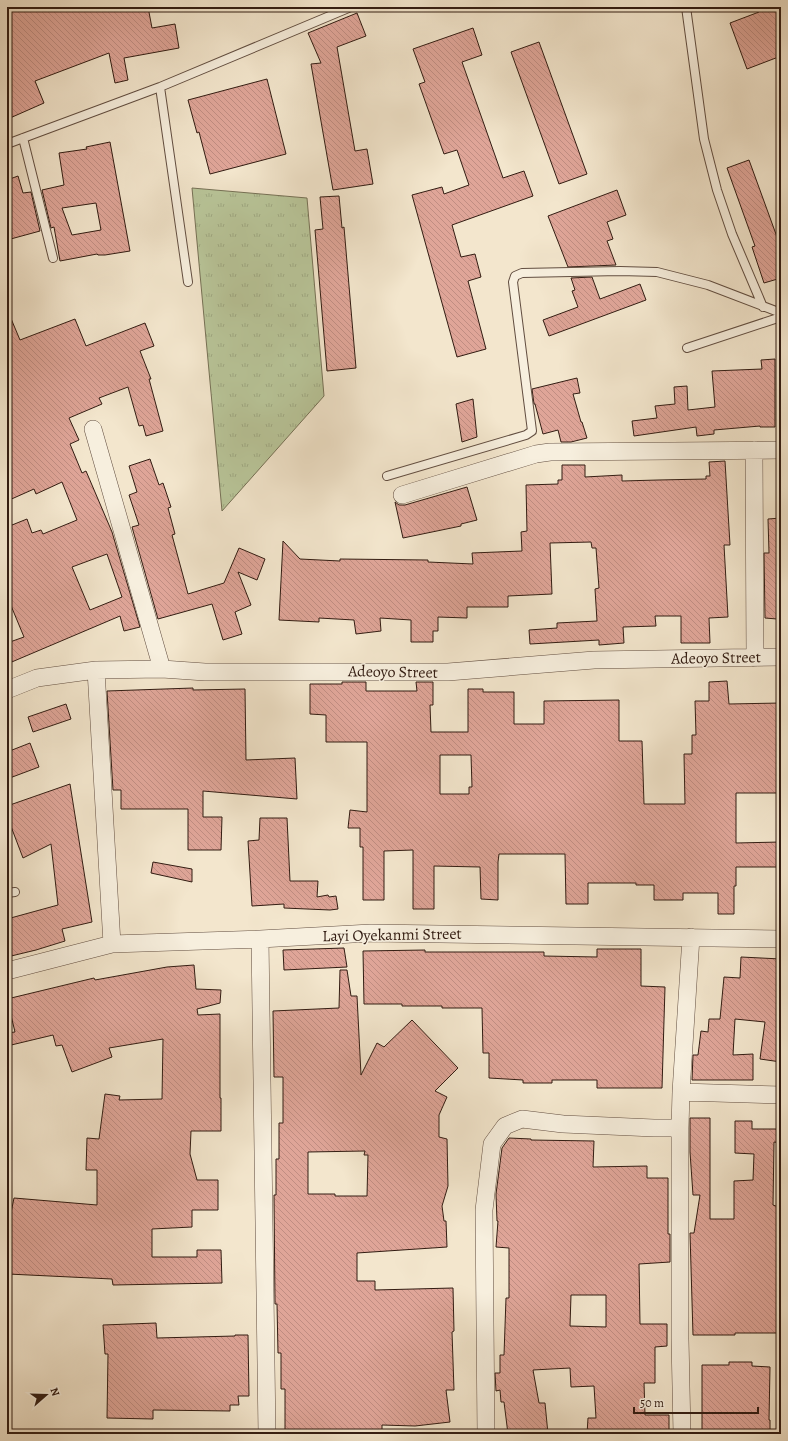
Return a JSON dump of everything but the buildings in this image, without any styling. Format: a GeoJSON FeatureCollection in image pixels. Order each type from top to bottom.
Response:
{"type":"FeatureCollection","features":[{"type":"Feature","properties":{"kind":"street"},"geometry":{"type":"LineString","coordinates":[[93,429],[162,669]]}},
{"type":"Feature","properties":{"kind":"street"},"geometry":{"type":"LineString","coordinates":[[754,450],[755,658]]}},
{"type":"Feature","properties":{"kind":"street"},"geometry":{"type":"LineString","coordinates":[[402,495],[536,454],[550,452],[781,450]]}},
{"type":"Feature","properties":{"kind":"street","name":"Adeoyo Street"},"geometry":{"type":"LineString","coordinates":[[7,690],[37,678],[96,670],[162,669],[205,672],[448,672],[594,660],[781,657]]}},
{"type":"Feature","properties":{"kind":"street"},"geometry":{"type":"LineString","coordinates":[[96,670],[112,944]]}},
{"type":"Feature","properties":{"kind":"street","name":"Layi Oyekanmi Street"},"geometry":{"type":"LineString","coordinates":[[7,971],[112,944],[260,939],[371,933],[781,939]]}},
{"type":"Feature","properties":{"kind":"street"},"geometry":{"type":"LineString","coordinates":[[682,1434],[680,1338],[680,1128],[691,937]]}},
{"type":"Feature","properties":{"kind":"street"},"geometry":{"type":"LineString","coordinates":[[260,939],[267,1434]]}},
{"type":"Feature","properties":{"kind":"street"},"geometry":{"type":"LineString","coordinates":[[681,1092],[781,1095]]}},
{"type":"Feature","properties":{"kind":"street"},"geometry":{"type":"LineString","coordinates":[[486,1434],[484,1210],[492,1144],[505,1126],[522,1120],[562,1124],[680,1128]]}},
{"type":"Feature","properties":{"kind":"lane"},"geometry":{"type":"LineString","coordinates":[[7,144],[160,87],[351,7]]}},
{"type":"Feature","properties":{"kind":"lane"},"geometry":{"type":"LineString","coordinates":[[686,7],[706,146],[732,234],[763,307]]}},
{"type":"Feature","properties":{"kind":"lane"},"geometry":{"type":"LineString","coordinates":[[160,87],[188,282]]}},
{"type":"Feature","properties":{"kind":"lane"},"geometry":{"type":"LineString","coordinates":[[23,138],[53,258]]}},
{"type":"Feature","properties":{"kind":"lane"},"geometry":{"type":"LineString","coordinates":[[387,476],[526,435],[532,431],[513,282],[515,276],[522,273],[620,271],[656,272],[708,285],[781,313]]}},
{"type":"Feature","properties":{"kind":"lane"},"geometry":{"type":"LineString","coordinates":[[687,348],[781,317]]}},
{"type":"Feature","properties":{"kind":"green space"},"geometry":{"type":"Polygon","coordinates":[[[192,188],[307,198],[324,396],[222,511],[192,188]]]}}]}
